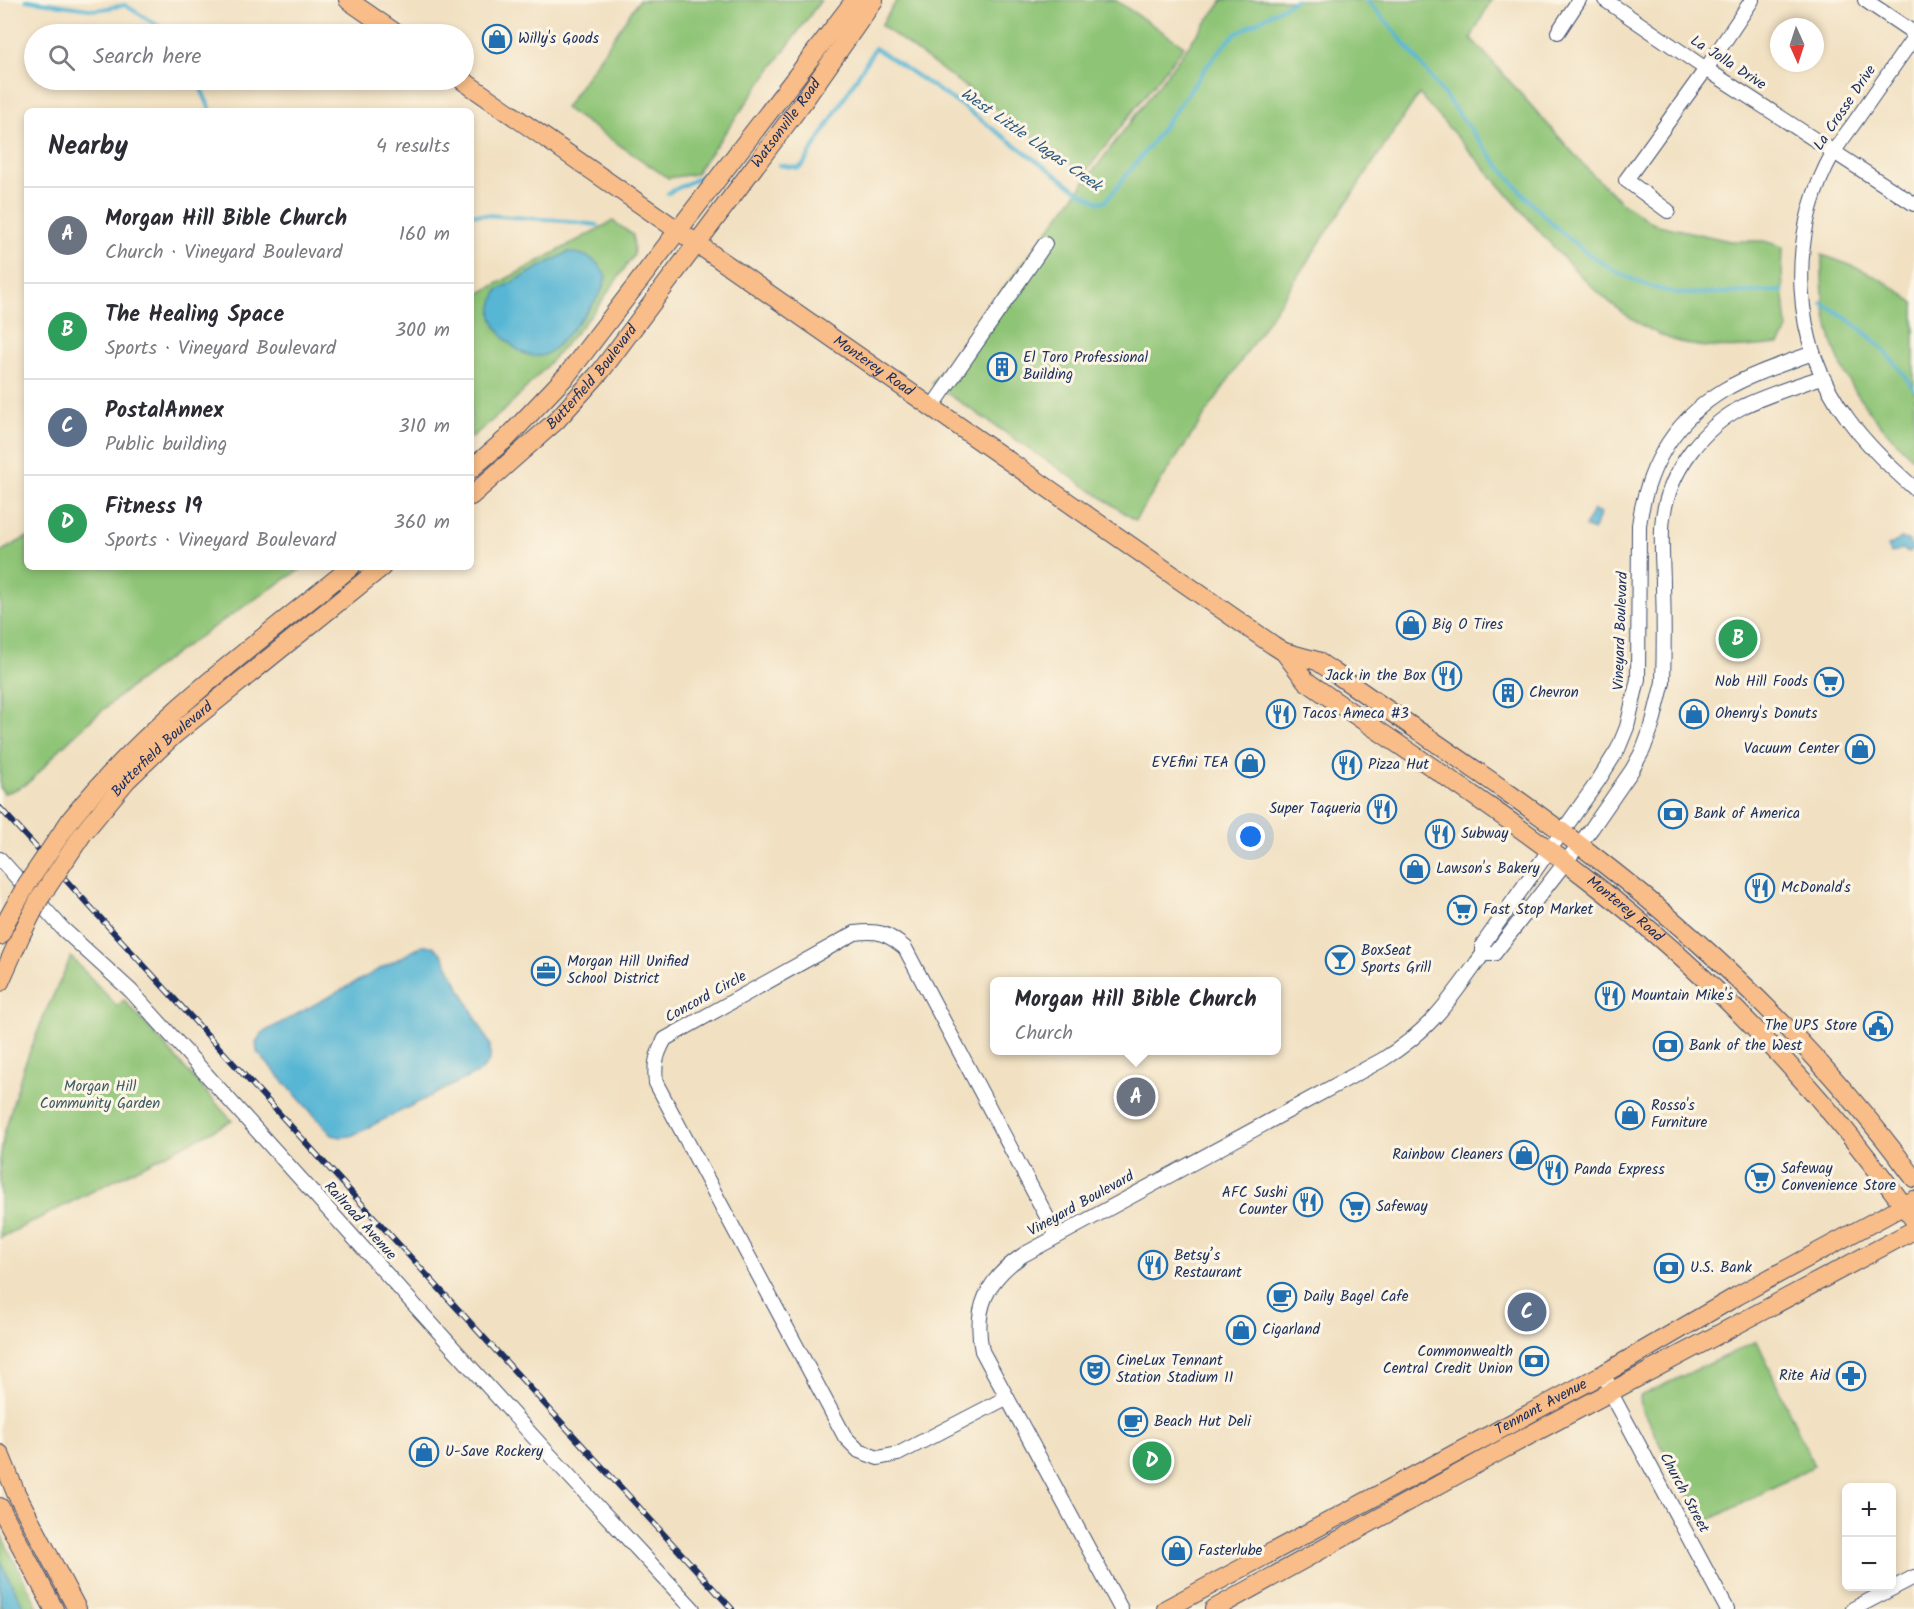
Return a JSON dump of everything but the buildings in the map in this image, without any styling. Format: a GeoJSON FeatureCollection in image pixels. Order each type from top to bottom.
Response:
{"type":"FeatureCollection","features":[{"type":"Feature","properties":{"kind":"main road"},"geometry":{"type":"LineString","coordinates":[[348,0],[383,24]]}},
{"type":"Feature","properties":{"kind":"main road","name":"Watsonville Road"},"geometry":{"type":"LineString","coordinates":[[678,232],[855,0]]}},
{"type":"Feature","properties":{"kind":"main road","name":"Watsonville Road"},"geometry":{"type":"LineString","coordinates":[[697,244],[803,102],[874,0]]}},
{"type":"Feature","properties":{"kind":"main road","name":"Monterey Road"},"geometry":{"type":"LineString","coordinates":[[474,88],[1284,652],[1306,681],[1566,863],[1638,920],[1694,969],[1754,1027],[1826,1106],[1909,1203],[1914,1220]]}},
{"type":"Feature","properties":{"kind":"main road","name":"Butterfield Boulevard"},"geometry":{"type":"LineString","coordinates":[[474,466],[507,438],[567,375],[678,232]]}},
{"type":"Feature","properties":{"kind":"main road","name":"Butterfield Boulevard"},"geometry":{"type":"LineString","coordinates":[[474,493],[523,452],[584,391],[697,244]]}},
{"type":"Feature","properties":{"kind":"main road","name":"Butterfield Boulevard"},"geometry":{"type":"LineString","coordinates":[[4,928],[47,853],[71,819],[113,769],[162,720],[347,570]]}},
{"type":"Feature","properties":{"kind":"main road","name":"Butterfield Boulevard"},"geometry":{"type":"LineString","coordinates":[[0,982],[40,898],[84,832],[127,780],[174,735],[378,570]]}},
{"type":"Feature","properties":{"kind":"main road","name":"Monterey Road"},"geometry":{"type":"LineString","coordinates":[[1284,652],[1317,661],[1562,833],[1656,906],[1748,989],[1848,1096],[1914,1178]]}},
{"type":"Feature","properties":{"kind":"main road","name":"Tennant Avenue"},"geometry":{"type":"LineString","coordinates":[[1166,1609],[1601,1374],[1737,1296],[1909,1203]]}},
{"type":"Feature","properties":{"kind":"main road","name":"Tennant Avenue"},"geometry":{"type":"LineString","coordinates":[[1214,1609],[1498,1452],[1914,1230]]}},
{"type":"Feature","properties":{"kind":"main road"},"geometry":{"type":"LineString","coordinates":[[0,1454],[16,1493],[77,1609]]}},
{"type":"Feature","properties":{"kind":"main road"},"geometry":{"type":"LineString","coordinates":[[0,1507],[54,1609]]}},
{"type":"Feature","properties":{"kind":"street"},"geometry":{"type":"LineString","coordinates":[[1558,32],[1579,0]]}},
{"type":"Feature","properties":{"kind":"street","name":"La Jolla Drive"},"geometry":{"type":"LineString","coordinates":[[1605,0],[1706,69],[1914,204]]}},
{"type":"Feature","properties":{"kind":"street"},"geometry":{"type":"LineString","coordinates":[[1668,211],[1626,180],[1706,69],[1752,0]]}},
{"type":"Feature","properties":{"kind":"street"},"geometry":{"type":"LineString","coordinates":[[1865,0],[1914,33]]}},
{"type":"Feature","properties":{"kind":"street","name":"La Crosse Drive"},"geometry":{"type":"LineString","coordinates":[[1914,37],[1834,152],[1816,191],[1802,253],[1802,291],[1807,333],[1821,377],[1847,418],[1865,441],[1914,488]]}},
{"type":"Feature","properties":{"kind":"street"},"geometry":{"type":"LineString","coordinates":[[932,407],[1045,244]]}},
{"type":"Feature","properties":{"kind":"street","name":"Vineyard Boulevard"},"geometry":{"type":"LineString","coordinates":[[1121,1609],[987,1361],[980,1340],[979,1327],[984,1298],[996,1276],[1008,1265],[1057,1236],[1399,1050],[1440,1013],[1483,954],[1483,944],[1598,781],[1618,749],[1632,714],[1640,661],[1639,525],[1642,502],[1660,455],[1677,430],[1694,412],[1724,389],[1813,353]]}},
{"type":"Feature","properties":{"kind":"street","name":"Vineyard Boulevard"},"geometry":{"type":"LineString","coordinates":[[1483,954],[1494,954],[1566,863],[1632,770],[1643,750],[1659,702],[1664,662],[1663,519],[1672,485],[1681,466],[1703,436],[1743,406],[1821,377]]}},
{"type":"Feature","properties":{"kind":"street","name":"Railroad Avenue"},"geometry":{"type":"LineString","coordinates":[[0,859],[63,929],[131,991],[237,1111],[693,1609]]}},
{"type":"Feature","properties":{"kind":"street","name":"Concord Circle"},"geometry":{"type":"LineString","coordinates":[[1006,1398],[898,1454],[878,1458],[859,1451],[845,1437],[656,1083],[654,1064],[657,1053],[665,1039],[855,933],[872,931],[890,935],[905,948],[1057,1236]]}},
{"type":"Feature","properties":{"kind":"street","name":"Church Street"},"geometry":{"type":"LineString","coordinates":[[1601,1374],[1727,1609]]}},
{"type":"Feature","properties":{"kind":"street"},"geometry":{"type":"LineString","coordinates":[[1853,1609],[1912,1582]]}},
{"type":"Feature","properties":{"kind":"green space"},"geometry":{"type":"Polygon","coordinates":[[[639,0],[821,0],[695,174],[668,178],[565,108],[639,0]]]}},
{"type":"Feature","properties":{"kind":"green space"},"geometry":{"type":"Polygon","coordinates":[[[897,0],[1115,0],[1184,46],[1084,174],[881,25],[897,0]]]}},
{"type":"Feature","properties":{"kind":"green space"},"geometry":{"type":"Polygon","coordinates":[[[1223,0],[1491,0],[1471,38],[1591,173],[1620,201],[1654,224],[1730,241],[1764,241],[1783,247],[1782,276],[1786,334],[1779,344],[1729,348],[1703,347],[1679,342],[1654,332],[1629,317],[1606,299],[1561,255],[1419,94],[1135,520],[932,383],[1223,0]]]}},
{"type":"Feature","properties":{"kind":"green space"},"geometry":{"type":"Polygon","coordinates":[[[613,221],[633,235],[634,255],[596,309],[507,408],[474,436],[474,296],[613,221]]]}},
{"type":"Feature","properties":{"kind":"green space"},"geometry":{"type":"Polygon","coordinates":[[[1822,255],[1871,274],[1914,303],[1914,459],[1891,437],[1872,414],[1842,368],[1826,316],[1822,287],[1822,255]]]}},
{"type":"Feature","properties":{"kind":"green space"},"geometry":{"type":"Polygon","coordinates":[[[24,539],[24,570],[299,570],[210,629],[149,673],[91,720],[31,780],[15,790],[4,793],[0,788],[0,552],[24,539]]]}},
{"type":"Feature","properties":{"kind":"green space","name":"Morgan Hill Community Garden"},"geometry":{"type":"Polygon","coordinates":[[[71,957],[117,1006],[124,1000],[232,1121],[0,1238],[0,1160],[4,1134],[23,1069],[45,1013],[71,957]]]}},
{"type":"Feature","properties":{"kind":"green space"},"geometry":{"type":"Polygon","coordinates":[[[1757,1341],[1814,1466],[1704,1523],[1641,1408],[1640,1396],[1757,1341]]]}},
{"type":"Feature","properties":{"kind":"green space"},"geometry":{"type":"Polygon","coordinates":[[[0,1533],[39,1609],[0,1609],[0,1533]]]}},
{"type":"Feature","properties":{"kind":"water"},"geometry":{"type":"Polygon","coordinates":[[[568,252],[586,256],[599,265],[606,276],[603,287],[585,315],[550,352],[544,355],[528,355],[512,345],[499,332],[492,317],[494,299],[498,290],[568,252]]]}},
{"type":"Feature","properties":{"kind":"water"},"geometry":{"type":"Polygon","coordinates":[[[1593,510],[1601,513],[1593,531],[1585,527],[1593,510]]]}},
{"type":"Feature","properties":{"kind":"water"},"geometry":{"type":"Polygon","coordinates":[[[1901,539],[1908,540],[1913,550],[1909,553],[1901,549],[1891,553],[1888,546],[1901,539]]]}},
{"type":"Feature","properties":{"kind":"water"},"geometry":{"type":"Polygon","coordinates":[[[422,946],[433,946],[442,954],[490,1045],[490,1060],[481,1071],[351,1136],[332,1135],[257,1052],[256,1042],[262,1033],[422,946]]]}},
{"type":"Feature","properties":{"kind":"water"},"geometry":{"type":"Polygon","coordinates":[[[0,1559],[25,1609],[4,1609],[0,1602],[0,1559]]]}},
{"type":"Feature","properties":{"kind":"waterway","name":"West Little Llagas Creek"},"geometry":{"type":"LineString","coordinates":[[26,0],[96,10],[125,5],[155,24]]}},
{"type":"Feature","properties":{"kind":"waterway","name":"West Little Llagas Creek"},"geometry":{"type":"LineString","coordinates":[[779,165],[798,168],[803,165],[875,48],[959,104],[1077,190],[1099,202],[1106,201],[1151,144],[1213,58],[1234,35],[1295,0]]}},
{"type":"Feature","properties":{"kind":"waterway","name":"West Little Llagas Creek"},"geometry":{"type":"LineString","coordinates":[[1366,0],[1400,38],[1507,175],[1546,218],[1588,254],[1634,280],[1684,294],[1783,291]]}},
{"type":"Feature","properties":{"kind":"waterway","name":"West Little Llagas Creek"},"geometry":{"type":"LineString","coordinates":[[202,90],[210,108]]}},
{"type":"Feature","properties":{"kind":"waterway","name":"West Little Llagas Creek"},"geometry":{"type":"LineString","coordinates":[[668,193],[706,174]]}},
{"type":"Feature","properties":{"kind":"waterway","name":"West Little Llagas Creek"},"geometry":{"type":"LineString","coordinates":[[474,214],[597,225]]}},
{"type":"Feature","properties":{"kind":"waterway","name":"West Little Llagas Creek"},"geometry":{"type":"LineString","coordinates":[[1822,303],[1849,320],[1873,340],[1895,363],[1914,389]]}},
{"type":"Feature","properties":{"kind":"railway"},"geometry":{"type":"LineString","coordinates":[[0,808],[732,1609]]}},
{"type":"Feature","properties":{"kind":"place","name":"Willy's Goods"},"geometry":{"type":"Point","coordinates":[497,39]}},
{"type":"Feature","properties":{"kind":"place","name":"El Toro Professional Building"},"geometry":{"type":"Point","coordinates":[1002,367]}},
{"type":"Feature","properties":{"kind":"place","name":"Big O Tires"},"geometry":{"type":"Point","coordinates":[1411,625]}},
{"type":"Feature","properties":{"kind":"place","name":"The Healing Space"},"geometry":{"type":"Point","coordinates":[1738,639]}},
{"type":"Feature","properties":{"kind":"place","name":"Jack in the Box"},"geometry":{"type":"Point","coordinates":[1447,676]}},
{"type":"Feature","properties":{"kind":"place","name":"Nob Hill Foods"},"geometry":{"type":"Point","coordinates":[1829,682]}},
{"type":"Feature","properties":{"kind":"place","name":"Chevron"},"geometry":{"type":"Point","coordinates":[1508,693]}},
{"type":"Feature","properties":{"kind":"place","name":"Tacos Ameca #3"},"geometry":{"type":"Point","coordinates":[1281,714]}},
{"type":"Feature","properties":{"kind":"place","name":"Ohenry's Donuts"},"geometry":{"type":"Point","coordinates":[1694,714]}},
{"type":"Feature","properties":{"kind":"place","name":"Vacuum Center"},"geometry":{"type":"Point","coordinates":[1860,749]}},
{"type":"Feature","properties":{"kind":"place","name":"EYEfini TEA"},"geometry":{"type":"Point","coordinates":[1250,763]}},
{"type":"Feature","properties":{"kind":"place","name":"Pizza Hut"},"geometry":{"type":"Point","coordinates":[1347,765]}},
{"type":"Feature","properties":{"kind":"place","name":"Super Taqueria"},"geometry":{"type":"Point","coordinates":[1382,809]}},
{"type":"Feature","properties":{"kind":"place","name":"Bank of America"},"geometry":{"type":"Point","coordinates":[1673,814]}},
{"type":"Feature","properties":{"kind":"place","name":"Subway"},"geometry":{"type":"Point","coordinates":[1440,834]}},
{"type":"Feature","properties":{"kind":"place","name":"Lawson's Bakery"},"geometry":{"type":"Point","coordinates":[1415,869]}},
{"type":"Feature","properties":{"kind":"place","name":"McDonald's"},"geometry":{"type":"Point","coordinates":[1760,888]}},
{"type":"Feature","properties":{"kind":"place","name":"Fast Stop Market"},"geometry":{"type":"Point","coordinates":[1462,910]}},
{"type":"Feature","properties":{"kind":"place","name":"BoxSeat Sports Grill"},"geometry":{"type":"Point","coordinates":[1340,960]}},
{"type":"Feature","properties":{"kind":"place","name":"Morgan Hill Unified School District"},"geometry":{"type":"Point","coordinates":[546,971]}},
{"type":"Feature","properties":{"kind":"place","name":"Mountain Mike's"},"geometry":{"type":"Point","coordinates":[1610,996]}},
{"type":"Feature","properties":{"kind":"place","name":"The UPS Store"},"geometry":{"type":"Point","coordinates":[1878,1026]}},
{"type":"Feature","properties":{"kind":"place","name":"Bank of the West"},"geometry":{"type":"Point","coordinates":[1668,1046]}},
{"type":"Feature","properties":{"kind":"place","name":"Morgan Hill Bible Church"},"geometry":{"type":"Point","coordinates":[1136,1097]}},
{"type":"Feature","properties":{"kind":"place","name":"Rosso's Furniture"},"geometry":{"type":"Point","coordinates":[1630,1115]}},
{"type":"Feature","properties":{"kind":"place","name":"Rainbow Cleaners"},"geometry":{"type":"Point","coordinates":[1524,1155]}},
{"type":"Feature","properties":{"kind":"place","name":"Panda Express"},"geometry":{"type":"Point","coordinates":[1553,1170]}},
{"type":"Feature","properties":{"kind":"place","name":"Safeway Convenience Store"},"geometry":{"type":"Point","coordinates":[1760,1178]}},
{"type":"Feature","properties":{"kind":"place","name":"AFC Sushi Counter"},"geometry":{"type":"Point","coordinates":[1308,1202]}},
{"type":"Feature","properties":{"kind":"place","name":"Safeway"},"geometry":{"type":"Point","coordinates":[1355,1207]}},
{"type":"Feature","properties":{"kind":"place","name":"Betsy’s Restaurant"},"geometry":{"type":"Point","coordinates":[1153,1265]}},
{"type":"Feature","properties":{"kind":"place","name":"U.S. Bank"},"geometry":{"type":"Point","coordinates":[1669,1268]}},
{"type":"Feature","properties":{"kind":"place","name":"Daily Bagel Cafe"},"geometry":{"type":"Point","coordinates":[1282,1297]}},
{"type":"Feature","properties":{"kind":"place","name":"PostalAnnex"},"geometry":{"type":"Point","coordinates":[1527,1312]}},
{"type":"Feature","properties":{"kind":"place","name":"Cigarland"},"geometry":{"type":"Point","coordinates":[1241,1330]}},
{"type":"Feature","properties":{"kind":"place","name":"Commonwealth Central Credit Union"},"geometry":{"type":"Point","coordinates":[1534,1361]}},
{"type":"Feature","properties":{"kind":"place","name":"CineLux Tennant Station Stadium 11"},"geometry":{"type":"Point","coordinates":[1095,1370]}},
{"type":"Feature","properties":{"kind":"place","name":"Rite Aid"},"geometry":{"type":"Point","coordinates":[1851,1376]}},
{"type":"Feature","properties":{"kind":"place","name":"Beach Hut Deli"},"geometry":{"type":"Point","coordinates":[1133,1422]}},
{"type":"Feature","properties":{"kind":"place","name":"U-Save Rockery"},"geometry":{"type":"Point","coordinates":[424,1452]}},
{"type":"Feature","properties":{"kind":"place","name":"Fitness 19"},"geometry":{"type":"Point","coordinates":[1152,1461]}},
{"type":"Feature","properties":{"kind":"place","name":"Fasterlube"},"geometry":{"type":"Point","coordinates":[1177,1551]}}]}
